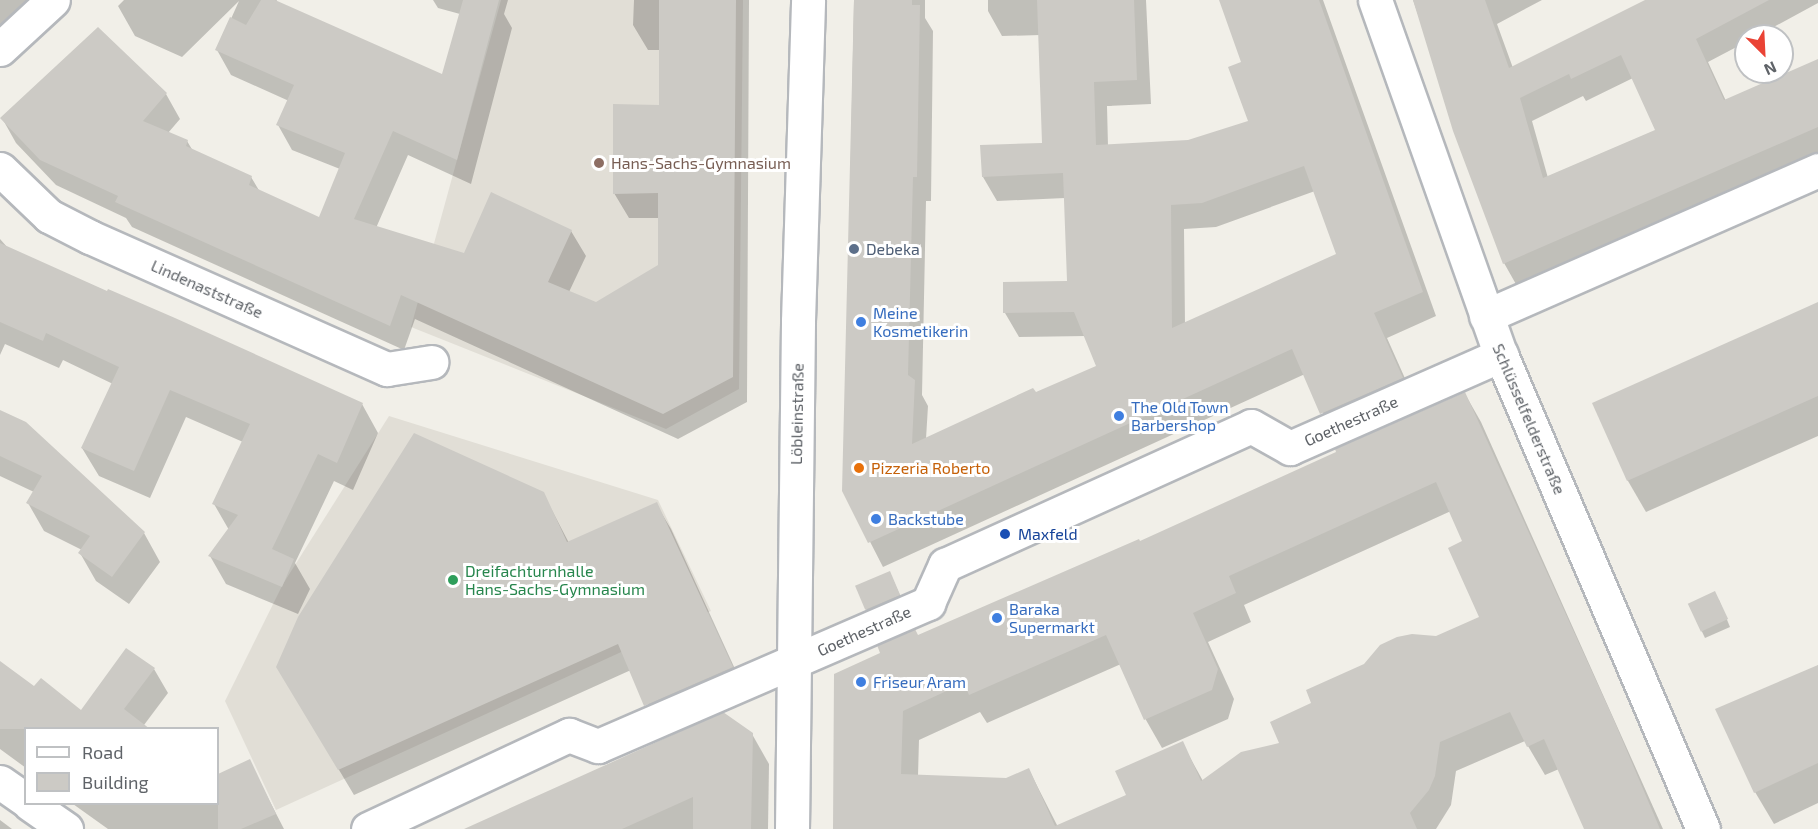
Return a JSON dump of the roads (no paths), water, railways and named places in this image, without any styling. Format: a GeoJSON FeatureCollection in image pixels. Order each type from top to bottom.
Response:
{"type":"FeatureCollection","features":[{"type":"Feature","properties":{"kind":"street"},"geometry":{"type":"LineString","coordinates":[[0,49],[53,0]]}},
{"type":"Feature","properties":{"kind":"street","name":"Löbleinstraße"},"geometry":{"type":"LineString","coordinates":[[792,829],[798,333],[808,0]]}},
{"type":"Feature","properties":{"kind":"street","name":"Schlüsselfelderstraße"},"geometry":{"type":"LineString","coordinates":[[1375,0],[1501,354],[1703,829]]}},
{"type":"Feature","properties":{"kind":"street","name":"Lindenaststraße"},"geometry":{"type":"LineString","coordinates":[[0,169],[49,216],[90,237],[387,369],[431,362]]}},
{"type":"Feature","properties":{"kind":"street"},"geometry":{"type":"LineString","coordinates":[[1486,316],[1818,170]]}},
{"type":"Feature","properties":{"kind":"street","name":"Goethestraße"},"geometry":{"type":"LineString","coordinates":[[368,829],[569,735],[598,746],[928,603],[945,566],[1251,426],[1290,448],[1501,354]]}},
{"type":"Feature","properties":{"kind":"street"},"geometry":{"type":"LineString","coordinates":[[0,782],[24,799]]}},
{"type":"Feature","properties":{"kind":"street"},"geometry":{"type":"LineString","coordinates":[[31,805],[66,829]]}},
{"type":"Feature","properties":{"kind":"place","name":"Hans-Sachs-Gymnasium"},"geometry":{"type":"Point","coordinates":[599,163]}},
{"type":"Feature","properties":{"kind":"place","name":"Debeka"},"geometry":{"type":"Point","coordinates":[854,249]}},
{"type":"Feature","properties":{"kind":"place","name":"Meine Kosmetikerin"},"geometry":{"type":"Point","coordinates":[861,322]}},
{"type":"Feature","properties":{"kind":"place","name":"The Old Town Barbershop"},"geometry":{"type":"Point","coordinates":[1119,416]}},
{"type":"Feature","properties":{"kind":"place","name":"Pizzeria Roberto"},"geometry":{"type":"Point","coordinates":[859,468]}},
{"type":"Feature","properties":{"kind":"place","name":"Backstube"},"geometry":{"type":"Point","coordinates":[876,519]}},
{"type":"Feature","properties":{"kind":"place","name":"Maxfeld"},"geometry":{"type":"Point","coordinates":[1005,534]}},
{"type":"Feature","properties":{"kind":"place","name":"Dreifachturnhalle Hans-Sachs-Gymnasium"},"geometry":{"type":"Point","coordinates":[453,580]}},
{"type":"Feature","properties":{"kind":"place","name":"Baraka Supermarkt"},"geometry":{"type":"Point","coordinates":[997,618]}},
{"type":"Feature","properties":{"kind":"place","name":"Friseur Aram"},"geometry":{"type":"Point","coordinates":[861,682]}}]}
